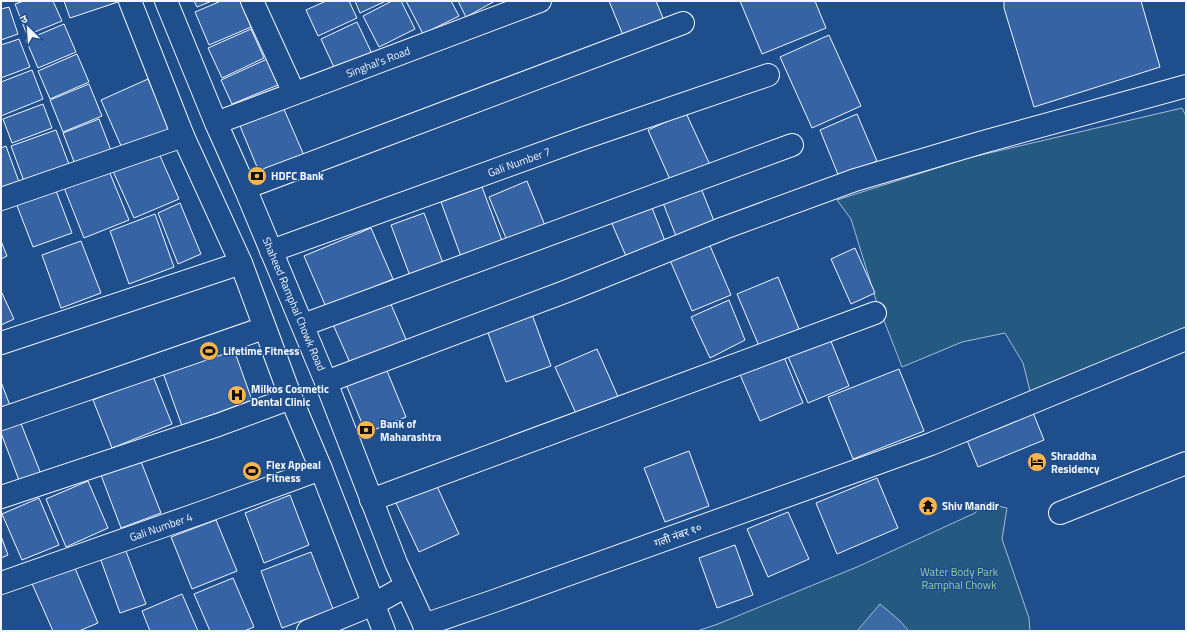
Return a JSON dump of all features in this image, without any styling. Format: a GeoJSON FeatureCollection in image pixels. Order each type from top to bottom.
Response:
{"type":"FeatureCollection","features":[{"type":"Feature","properties":{"kind":"street"},"geometry":{"type":"LineString","coordinates":[[130,1],[183,136],[240,264],[291,398],[321,469],[384,631]]}},
{"type":"Feature","properties":{"kind":"street","name":"Shaheed Ramphal Chowk Road"},"geometry":{"type":"LineString","coordinates":[[166,1],[216,123],[303,324],[370,500],[406,586],[426,628]]}},
{"type":"Feature","properties":{"kind":"street"},"geometry":{"type":"LineString","coordinates":[[252,1],[294,93]]}},
{"type":"Feature","properties":{"kind":"street","name":"Singhal's Road"},"geometry":{"type":"LineString","coordinates":[[216,123],[506,7],[540,1]]}},
{"type":"Feature","properties":{"kind":"street"},"geometry":{"type":"LineString","coordinates":[[245,188],[683,23]]}},
{"type":"Feature","properties":{"kind":"street","name":"Gali Number 7"},"geometry":{"type":"LineString","coordinates":[[271,250],[768,75]]}},
{"type":"Feature","properties":{"kind":"street"},"geometry":{"type":"LineString","coordinates":[[326,382],[567,291],[724,228],[855,180],[983,142],[1186,86]]}},
{"type":"Feature","properties":{"kind":"street"},"geometry":{"type":"LineString","coordinates":[[1,199],[183,136]]}},
{"type":"Feature","properties":{"kind":"street"},"geometry":{"type":"LineString","coordinates":[[303,324],[792,145]]}},
{"type":"Feature","properties":{"kind":"street"},"geometry":{"type":"LineString","coordinates":[[1,343],[240,264]]}},
{"type":"Feature","properties":{"kind":"street"},"geometry":{"type":"LineString","coordinates":[[370,500],[875,313]]}},
{"type":"Feature","properties":{"kind":"street"},"geometry":{"type":"LineString","coordinates":[[1,419],[264,328]]}},
{"type":"Feature","properties":{"kind":"street","name":"गली नंबर १०"},"geometry":{"type":"LineString","coordinates":[[426,628],[494,601],[930,444],[1186,339]]}},
{"type":"Feature","properties":{"kind":"street"},"geometry":{"type":"LineString","coordinates":[[1,497],[218,425],[291,398]]}},
{"type":"Feature","properties":{"kind":"street"},"geometry":{"type":"LineString","coordinates":[[1060,513],[1186,463]]}},
{"type":"Feature","properties":{"kind":"street","name":"Gali Number 4"},"geometry":{"type":"LineString","coordinates":[[1,583],[321,469]]}},
{"type":"Feature","properties":{"kind":"street"},"geometry":{"type":"LineString","coordinates":[[308,631],[374,604],[406,586]]}},
{"type":"Feature","properties":{"kind":"green space"},"geometry":{"type":"Polygon","coordinates":[[[1182,108],[1186,116],[1186,348],[1142,370],[1049,400],[1034,407],[1023,363],[1005,333],[962,342],[902,367],[876,300],[851,219],[837,200],[968,158],[1182,108]]]}},
{"type":"Feature","properties":{"kind":"green space","name":"Water Body Park Ramphal Chowk"},"geometry":{"type":"Polygon","coordinates":[[[984,503],[1007,508],[1002,539],[1029,618],[1030,631],[697,631],[718,624],[857,567],[975,513],[984,503]]]}},
{"type":"Feature","properties":{"kind":"shaded area"},"geometry":{"type":"Polygon","coordinates":[[[880,604],[899,620],[909,631],[857,631],[880,604]]]}},
{"type":"Feature","properties":{"kind":"building"},"geometry":{"type":"Polygon","coordinates":[[[24,1],[53,1],[62,21],[27,35],[15,4],[24,1]]]}},
{"type":"Feature","properties":{"kind":"building"},"geometry":{"type":"Polygon","coordinates":[[[64,1],[118,1],[118,2],[70,18],[64,1]]]}},
{"type":"Feature","properties":{"kind":"building"},"geometry":{"type":"Polygon","coordinates":[[[194,1],[212,1],[197,7],[194,1]]]}},
{"type":"Feature","properties":{"kind":"building"},"geometry":{"type":"Polygon","coordinates":[[[221,1],[240,1],[251,27],[209,45],[195,12],[221,1]]]}},
{"type":"Feature","properties":{"kind":"building"},"geometry":{"type":"Polygon","coordinates":[[[326,1],[349,1],[357,18],[318,36],[306,10],[326,1]]]}},
{"type":"Feature","properties":{"kind":"building"},"geometry":{"type":"Polygon","coordinates":[[[355,1],[386,1],[360,13],[355,1]]]}},
{"type":"Feature","properties":{"kind":"building"},"geometry":{"type":"Polygon","coordinates":[[[392,1],[401,1],[415,29],[379,47],[363,16],[392,1]]]}},
{"type":"Feature","properties":{"kind":"building"},"geometry":{"type":"Polygon","coordinates":[[[406,1],[451,1],[459,16],[423,34],[406,1]]]}},
{"type":"Feature","properties":{"kind":"building"},"geometry":{"type":"Polygon","coordinates":[[[458,1],[495,1],[466,17],[458,1]]]}},
{"type":"Feature","properties":{"kind":"building"},"geometry":{"type":"Polygon","coordinates":[[[609,1],[656,1],[665,23],[625,40],[609,1]]]}},
{"type":"Feature","properties":{"kind":"building"},"geometry":{"type":"Polygon","coordinates":[[[740,1],[815,1],[826,28],[762,54],[740,1]]]}},
{"type":"Feature","properties":{"kind":"building"},"geometry":{"type":"Polygon","coordinates":[[[1004,1],[1141,1],[1160,67],[1034,107],[1004,8],[1004,1]]]}},
{"type":"Feature","properties":{"kind":"building"},"geometry":{"type":"Polygon","coordinates":[[[9,7],[18,34],[1,40],[1,9],[9,7]]]}},
{"type":"Feature","properties":{"kind":"building"},"geometry":{"type":"Polygon","coordinates":[[[357,22],[374,58],[337,74],[321,39],[357,22]]]}},
{"type":"Feature","properties":{"kind":"building"},"geometry":{"type":"Polygon","coordinates":[[[64,24],[76,52],[38,68],[26,40],[64,24]]]}},
{"type":"Feature","properties":{"kind":"building"},"geometry":{"type":"Polygon","coordinates":[[[251,29],[264,58],[222,78],[208,48],[251,29]]]}},
{"type":"Feature","properties":{"kind":"building"},"geometry":{"type":"Polygon","coordinates":[[[829,35],[861,106],[812,128],[780,57],[829,35]]]}},
{"type":"Feature","properties":{"kind":"building"},"geometry":{"type":"Polygon","coordinates":[[[19,39],[30,67],[1,78],[1,45],[19,39]]]}},
{"type":"Feature","properties":{"kind":"building"},"geometry":{"type":"Polygon","coordinates":[[[77,54],[89,82],[50,99],[38,71],[77,54]]]}},
{"type":"Feature","properties":{"kind":"building"},"geometry":{"type":"Polygon","coordinates":[[[267,59],[278,85],[232,104],[221,80],[267,59]]]}},
{"type":"Feature","properties":{"kind":"building"},"geometry":{"type":"Polygon","coordinates":[[[32,70],[43,99],[1,116],[1,82],[32,70]]]}},
{"type":"Feature","properties":{"kind":"building"},"geometry":{"type":"Polygon","coordinates":[[[148,79],[172,134],[125,155],[101,100],[148,79]]]}},
{"type":"Feature","properties":{"kind":"building"},"geometry":{"type":"Polygon","coordinates":[[[89,84],[102,116],[63,132],[50,100],[89,84]]]}},
{"type":"Feature","properties":{"kind":"building"},"geometry":{"type":"Polygon","coordinates":[[[43,104],[52,128],[12,143],[3,119],[43,104]]]}},
{"type":"Feature","properties":{"kind":"building"},"geometry":{"type":"Polygon","coordinates":[[[283,107],[306,160],[262,179],[240,126],[283,107]]]}},
{"type":"Feature","properties":{"kind":"building"},"geometry":{"type":"Polygon","coordinates":[[[686,113],[711,167],[672,184],[648,130],[686,113]]]}},
{"type":"Feature","properties":{"kind":"building"},"geometry":{"type":"Polygon","coordinates":[[[857,114],[877,161],[839,177],[820,130],[857,114]]]}},
{"type":"Feature","properties":{"kind":"building"},"geometry":{"type":"Polygon","coordinates":[[[99,119],[112,153],[76,167],[63,133],[99,119]]]}},
{"type":"Feature","properties":{"kind":"building"},"geometry":{"type":"Polygon","coordinates":[[[56,130],[70,167],[25,184],[11,146],[56,130]]]}},
{"type":"Feature","properties":{"kind":"building"},"geometry":{"type":"Polygon","coordinates":[[[6,146],[19,182],[1,189],[1,148],[6,146]]]}},
{"type":"Feature","properties":{"kind":"building"},"geometry":{"type":"Polygon","coordinates":[[[157,149],[179,199],[134,218],[112,169],[157,149]]]}},
{"type":"Feature","properties":{"kind":"building"},"geometry":{"type":"Polygon","coordinates":[[[107,166],[129,220],[84,238],[63,185],[107,166]]]}},
{"type":"Feature","properties":{"kind":"building"},"geometry":{"type":"Polygon","coordinates":[[[527,181],[546,228],[508,243],[489,197],[527,181]]]}},
{"type":"Feature","properties":{"kind":"building"},"geometry":{"type":"Polygon","coordinates":[[[699,183],[716,226],[678,241],[661,198],[699,183]]]}},
{"type":"Feature","properties":{"kind":"building"},"geometry":{"type":"Polygon","coordinates":[[[482,187],[504,246],[463,262],[441,202],[482,187]]]}},
{"type":"Feature","properties":{"kind":"building"},"geometry":{"type":"Polygon","coordinates":[[[55,188],[72,233],[33,247],[16,203],[55,188]]]}},
{"type":"Feature","properties":{"kind":"building"},"geometry":{"type":"Polygon","coordinates":[[[649,200],[665,241],[626,256],[609,217],[649,200]]]}},
{"type":"Feature","properties":{"kind":"building"},"geometry":{"type":"Polygon","coordinates":[[[180,203],[201,254],[178,264],[158,213],[180,203]]]}},
{"type":"Feature","properties":{"kind":"building"},"geometry":{"type":"Polygon","coordinates":[[[424,213],[443,263],[410,276],[391,225],[424,213]]]}},
{"type":"Feature","properties":{"kind":"building"},"geometry":{"type":"Polygon","coordinates":[[[155,214],[174,267],[129,284],[110,231],[155,214]]]}},
{"type":"Feature","properties":{"kind":"building"},"geometry":{"type":"Polygon","coordinates":[[[371,228],[393,279],[326,307],[304,256],[371,228]]]}},
{"type":"Feature","properties":{"kind":"building"},"geometry":{"type":"Polygon","coordinates":[[[1,241],[7,256],[1,259],[1,241]]]}},
{"type":"Feature","properties":{"kind":"building"},"geometry":{"type":"Polygon","coordinates":[[[81,241],[101,293],[61,308],[42,255],[81,241]]]}},
{"type":"Feature","properties":{"kind":"building"},"geometry":{"type":"Polygon","coordinates":[[[708,241],[731,295],[692,311],[669,258],[708,241]]]}},
{"type":"Feature","properties":{"kind":"building"},"geometry":{"type":"Polygon","coordinates":[[[855,248],[875,293],[851,304],[831,259],[855,248]]]}},
{"type":"Feature","properties":{"kind":"building"},"geometry":{"type":"Polygon","coordinates":[[[778,277],[799,329],[759,346],[737,294],[778,277]]]}},
{"type":"Feature","properties":{"kind":"building"},"geometry":{"type":"Polygon","coordinates":[[[1,291],[14,319],[1,325],[1,291]]]}},
{"type":"Feature","properties":{"kind":"building"},"geometry":{"type":"Polygon","coordinates":[[[729,300],[745,340],[710,358],[691,317],[729,300]]]}},
{"type":"Feature","properties":{"kind":"building"},"geometry":{"type":"Polygon","coordinates":[[[390,302],[408,344],[351,365],[331,320],[390,302]]]}},
{"type":"Feature","properties":{"kind":"building"},"geometry":{"type":"Polygon","coordinates":[[[530,309],[551,366],[506,382],[485,325],[530,309]]]}},
{"type":"Feature","properties":{"kind":"building"},"geometry":{"type":"Polygon","coordinates":[[[828,334],[849,386],[808,403],[786,352],[828,334]]]}},
{"type":"Feature","properties":{"kind":"building"},"geometry":{"type":"Polygon","coordinates":[[[233,347],[252,400],[182,426],[163,373],[233,347]]]}},
{"type":"Feature","properties":{"kind":"building"},"geometry":{"type":"Polygon","coordinates":[[[597,349],[619,399],[578,418],[555,367],[597,349]]]}},
{"type":"Feature","properties":{"kind":"building"},"geometry":{"type":"Polygon","coordinates":[[[782,352],[803,403],[760,421],[738,370],[782,352]]]}},
{"type":"Feature","properties":{"kind":"building"},"geometry":{"type":"Polygon","coordinates":[[[385,366],[406,417],[366,433],[345,382],[385,366]]]}},
{"type":"Feature","properties":{"kind":"building"},"geometry":{"type":"Polygon","coordinates":[[[899,369],[924,431],[853,459],[828,397],[899,369]]]}},
{"type":"Feature","properties":{"kind":"building"},"geometry":{"type":"Polygon","coordinates":[[[153,376],[172,424],[112,448],[93,400],[153,376]]]}},
{"type":"Feature","properties":{"kind":"building"},"geometry":{"type":"Polygon","coordinates":[[[1,382],[11,408],[1,412],[1,382]]]}},
{"type":"Feature","properties":{"kind":"building"},"geometry":{"type":"Polygon","coordinates":[[[1030,405],[1044,440],[978,467],[964,433],[1030,405]]]}},
{"type":"Feature","properties":{"kind":"building"},"geometry":{"type":"Polygon","coordinates":[[[20,421],[41,474],[20,483],[1,433],[1,428],[20,421]]]}},
{"type":"Feature","properties":{"kind":"building"},"geometry":{"type":"Polygon","coordinates":[[[689,451],[709,506],[665,522],[644,468],[689,451]]]}},
{"type":"Feature","properties":{"kind":"building"},"geometry":{"type":"Polygon","coordinates":[[[140,459],[161,513],[121,528],[101,475],[140,459]]]}},
{"type":"Feature","properties":{"kind":"building"},"geometry":{"type":"Polygon","coordinates":[[[877,478],[898,528],[837,554],[816,503],[877,478]]]}},
{"type":"Feature","properties":{"kind":"building"},"geometry":{"type":"Polygon","coordinates":[[[88,481],[108,528],[66,547],[46,499],[88,481]]]}},
{"type":"Feature","properties":{"kind":"building"},"geometry":{"type":"Polygon","coordinates":[[[436,484],[459,534],[419,552],[396,503],[436,484]]]}},
{"type":"Feature","properties":{"kind":"building"},"geometry":{"type":"Polygon","coordinates":[[[290,495],[309,545],[264,563],[245,513],[290,495]]]}},
{"type":"Feature","properties":{"kind":"building"},"geometry":{"type":"Polygon","coordinates":[[[39,498],[59,545],[22,560],[2,514],[39,498]]]}},
{"type":"Feature","properties":{"kind":"building"},"geometry":{"type":"Polygon","coordinates":[[[788,512],[809,559],[768,577],[747,529],[788,512]]]}},
{"type":"Feature","properties":{"kind":"building"},"geometry":{"type":"Polygon","coordinates":[[[216,520],[237,571],[192,589],[171,537],[216,520]]]}},
{"type":"Feature","properties":{"kind":"building"},"geometry":{"type":"Polygon","coordinates":[[[1,536],[8,555],[1,558],[1,536]]]}},
{"type":"Feature","properties":{"kind":"building"},"geometry":{"type":"Polygon","coordinates":[[[735,545],[753,595],[717,608],[699,558],[735,545]]]}},
{"type":"Feature","properties":{"kind":"building"},"geometry":{"type":"Polygon","coordinates":[[[124,546],[146,604],[120,613],[99,555],[124,546]]]}},
{"type":"Feature","properties":{"kind":"building"},"geometry":{"type":"Polygon","coordinates":[[[311,552],[333,609],[282,628],[261,571],[311,552]]]}},
{"type":"Feature","properties":{"kind":"building"},"geometry":{"type":"Polygon","coordinates":[[[72,561],[98,623],[79,631],[53,631],[30,579],[72,561]]]}},
{"type":"Feature","properties":{"kind":"building"},"geometry":{"type":"Polygon","coordinates":[[[233,578],[254,627],[244,631],[210,631],[194,594],[233,578]]]}},
{"type":"Feature","properties":{"kind":"building"},"geometry":{"type":"Polygon","coordinates":[[[182,594],[198,631],[150,631],[142,611],[182,594]]]}},
{"type":"Feature","properties":{"kind":"place","name":"HDFC Bank"},"geometry":{"type":"Point","coordinates":[257,176]}},
{"type":"Feature","properties":{"kind":"place","name":"Lifetime Fitness"},"geometry":{"type":"Point","coordinates":[209,351]}},
{"type":"Feature","properties":{"kind":"place","name":"Milkos Cosmetic Dental Clinic"},"geometry":{"type":"Point","coordinates":[237,395]}},
{"type":"Feature","properties":{"kind":"place","name":"Bank of Maharashtra"},"geometry":{"type":"Point","coordinates":[366,430]}},
{"type":"Feature","properties":{"kind":"place","name":"Shraddha Residency"},"geometry":{"type":"Point","coordinates":[1037,462]}},
{"type":"Feature","properties":{"kind":"place","name":"Flex Appeal Fitness"},"geometry":{"type":"Point","coordinates":[252,471]}},
{"type":"Feature","properties":{"kind":"place","name":"Shiv Mandir"},"geometry":{"type":"Point","coordinates":[928,506]}}]}
